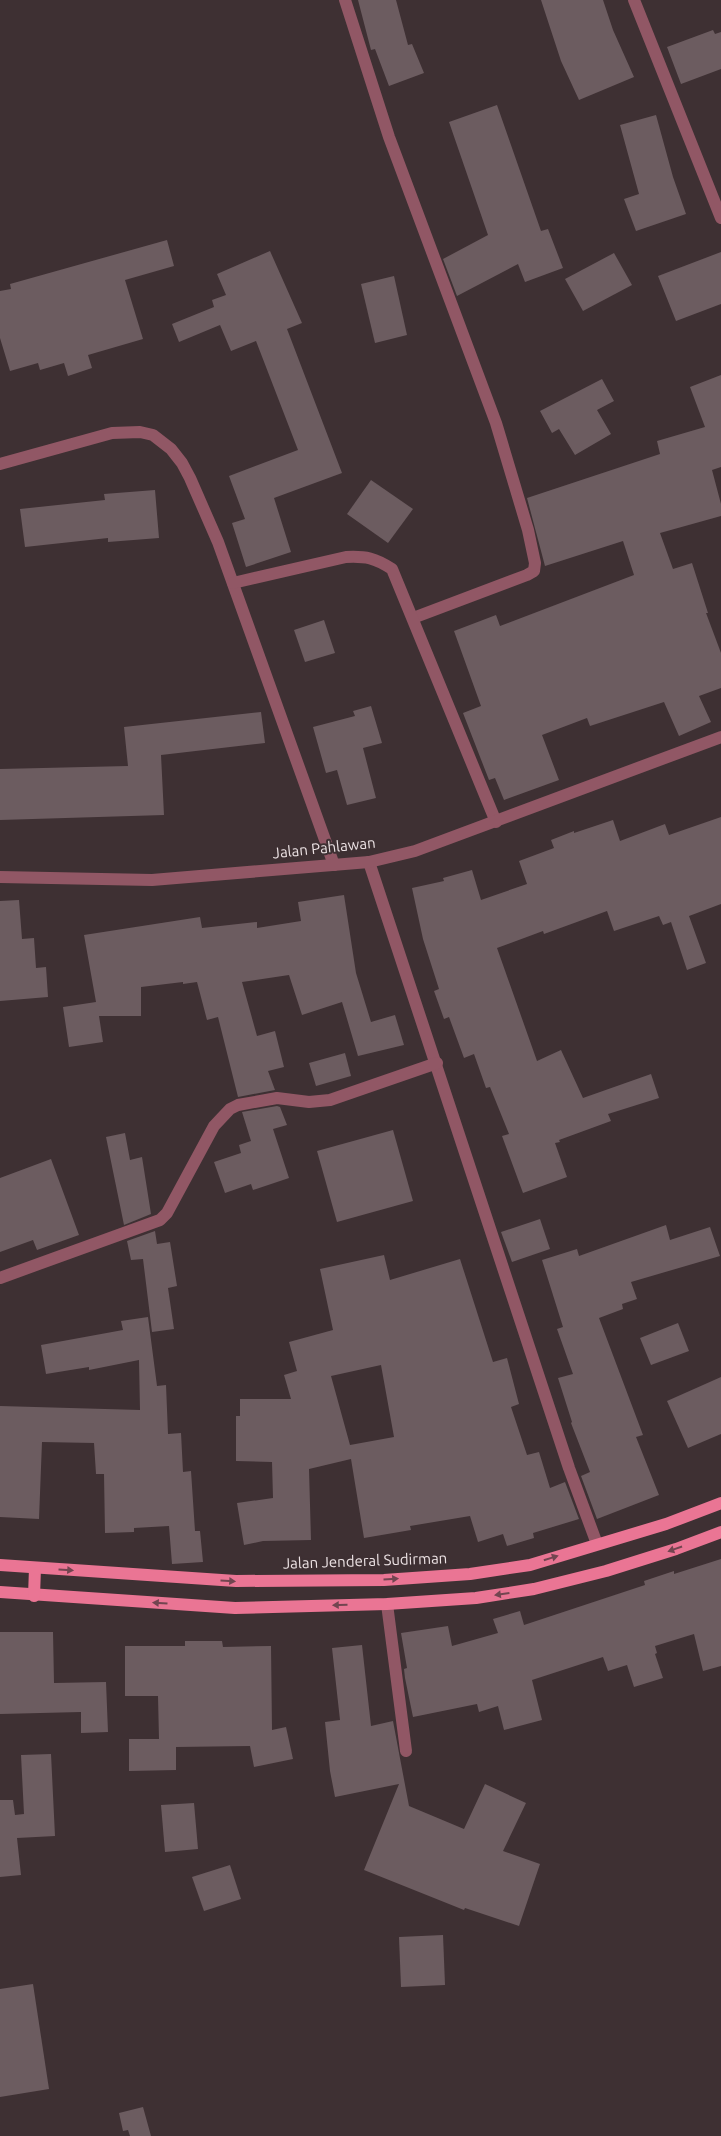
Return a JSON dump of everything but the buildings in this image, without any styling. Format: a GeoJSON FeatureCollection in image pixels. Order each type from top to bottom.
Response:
{"type":"FeatureCollection","features":[{"type":"Feature","properties":{"kind":"main road","name":"Jalan Jenderal Sudirman"},"geometry":{"type":"LineString","coordinates":[[0,1565],[236,1581],[384,1580],[470,1574],[530,1565],[666,1524],[721,1503]]}},
{"type":"Feature","properties":{"kind":"main road"},"geometry":{"type":"LineString","coordinates":[[0,1592],[34,1596],[235,1608],[387,1604],[476,1598],[534,1589],[606,1571],[676,1549],[721,1532]]}},
{"type":"Feature","properties":{"kind":"main road"},"geometry":{"type":"LineString","coordinates":[[34,1596],[35,1568]]}},
{"type":"Feature","properties":{"kind":"street"},"geometry":{"type":"LineString","coordinates":[[344,0],[399,163],[496,423],[528,530],[535,563],[534,571],[527,575],[412,618]]}},
{"type":"Feature","properties":{"kind":"street"},"geometry":{"type":"LineString","coordinates":[[634,0],[721,218]]}},
{"type":"Feature","properties":{"kind":"street"},"geometry":{"type":"LineString","coordinates":[[0,464],[112,433],[140,432],[153,435],[171,449],[182,463],[218,542],[334,865]]}},
{"type":"Feature","properties":{"kind":"street"},"geometry":{"type":"LineString","coordinates":[[234,583],[346,557],[378,560],[392,569],[496,822]]}},
{"type":"Feature","properties":{"kind":"street","name":"Jalan Pahlawan"},"geometry":{"type":"LineString","coordinates":[[0,877],[152,880],[369,862],[415,851],[721,737]]}},
{"type":"Feature","properties":{"kind":"street"},"geometry":{"type":"LineString","coordinates":[[369,862],[437,1063],[569,1468],[597,1544]]}},
{"type":"Feature","properties":{"kind":"street"},"geometry":{"type":"LineString","coordinates":[[0,1278],[160,1220],[167,1213],[214,1126],[230,1109],[277,1098],[309,1102],[330,1100],[437,1063]]}},
{"type":"Feature","properties":{"kind":"street"},"geometry":{"type":"LineString","coordinates":[[387,1604],[406,1751]]}}]}
